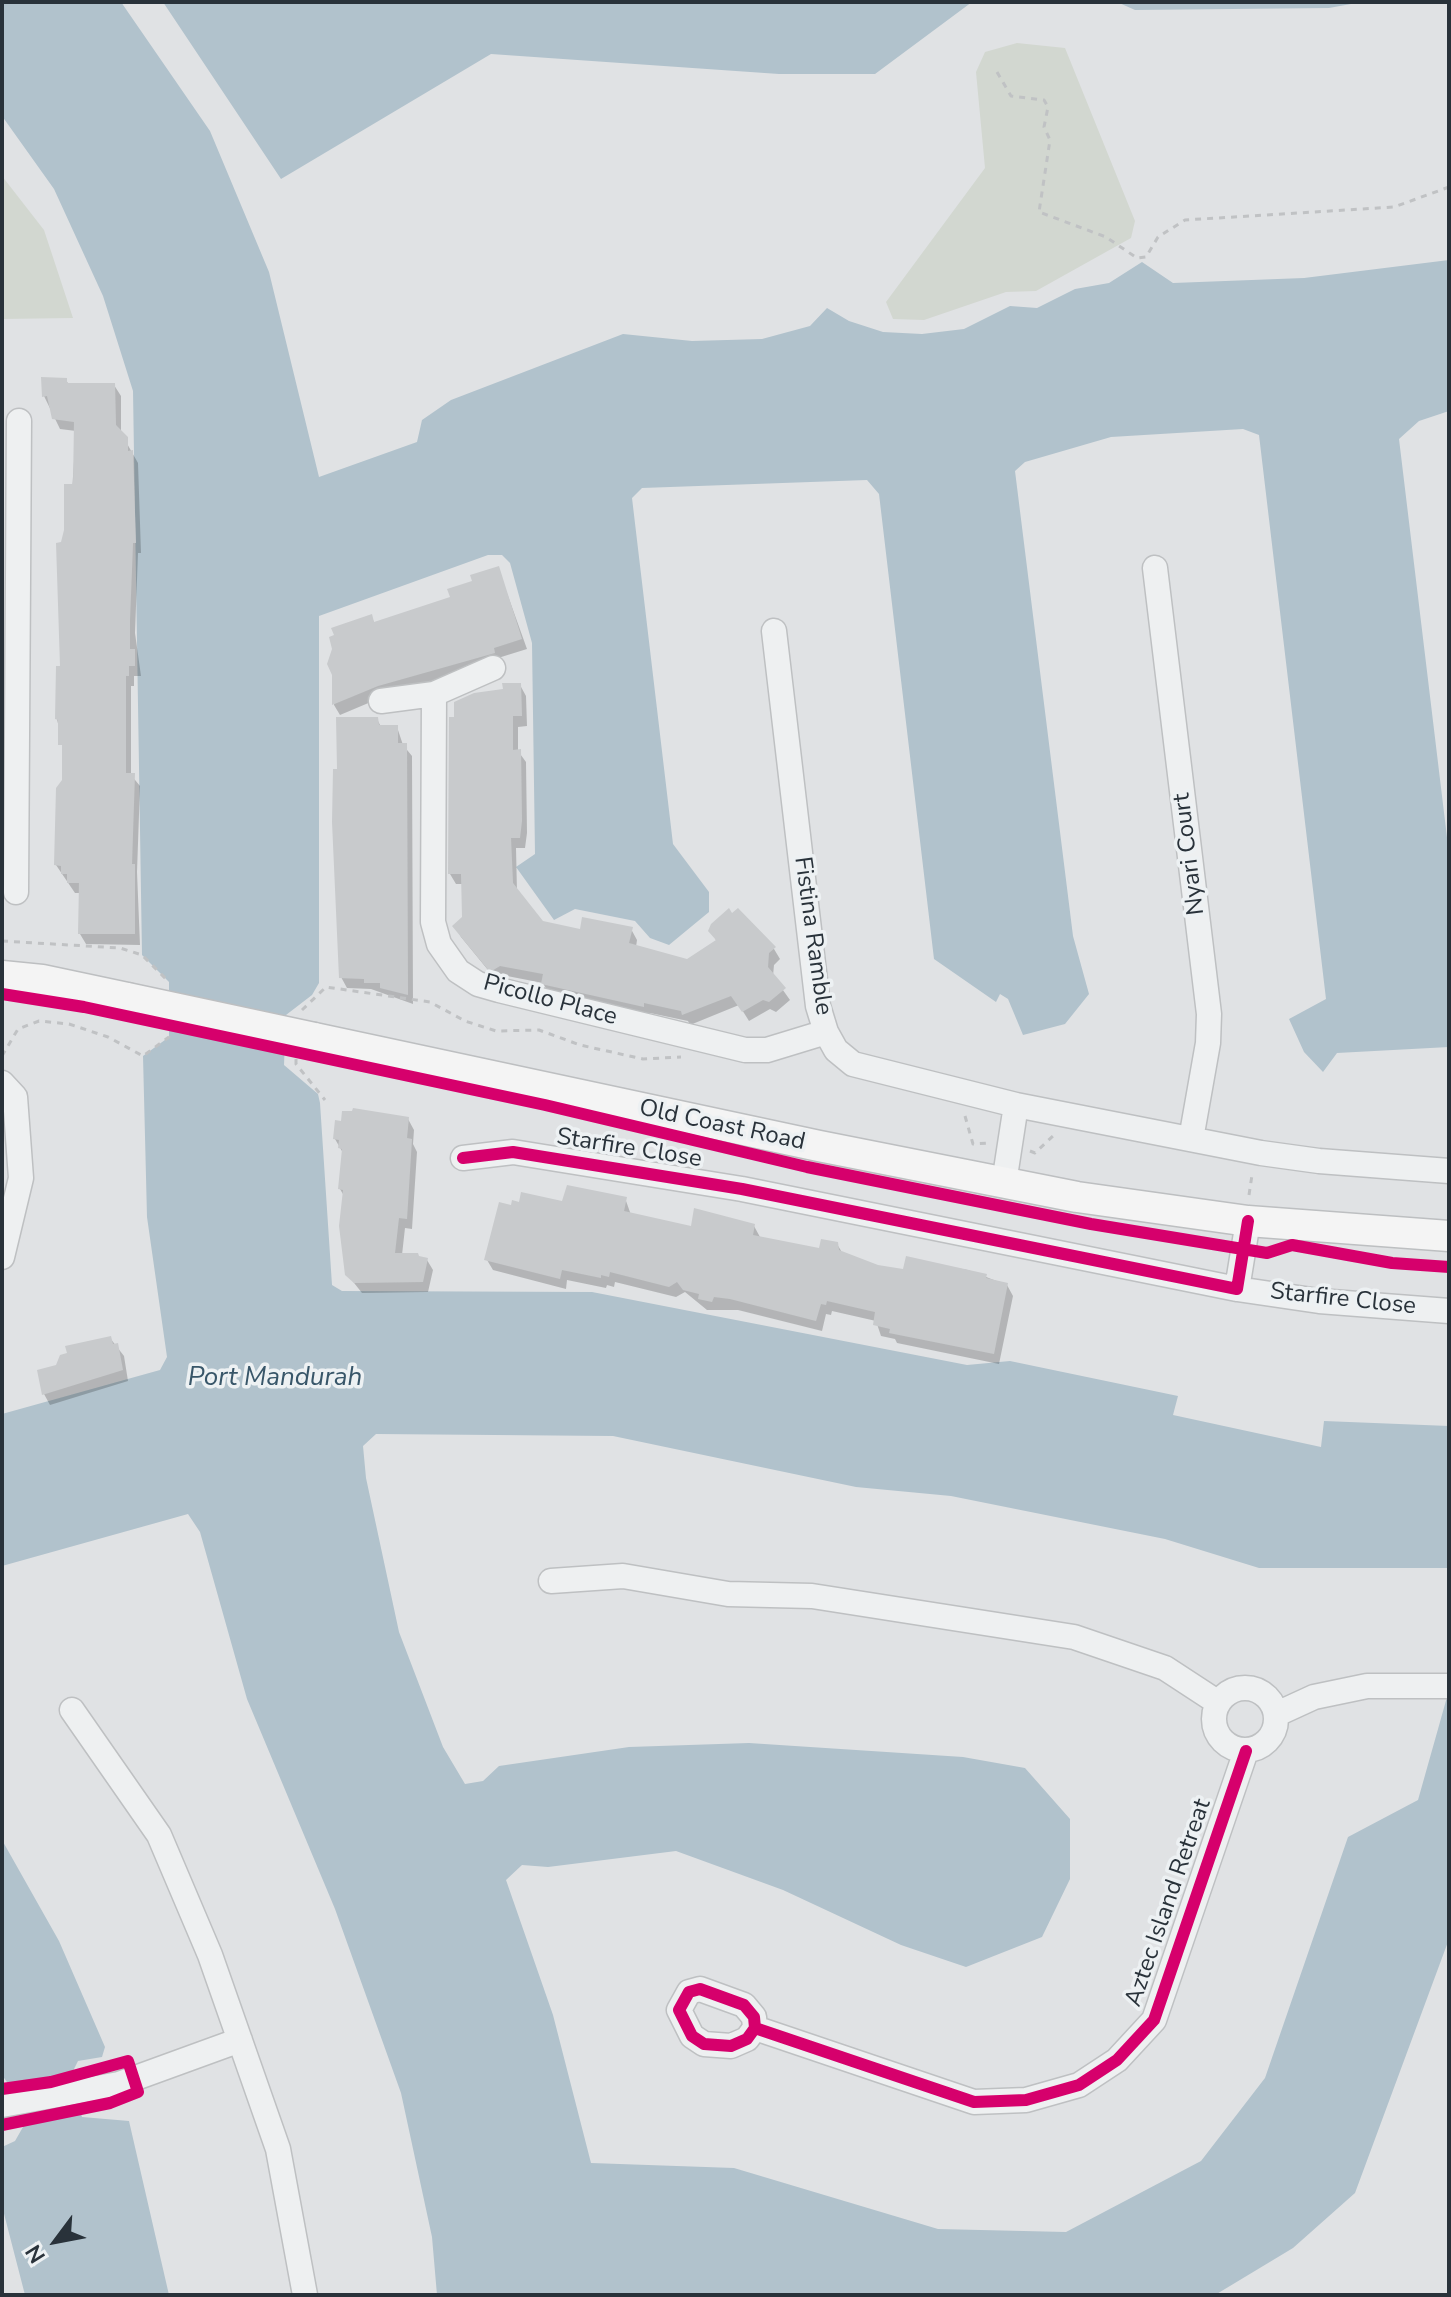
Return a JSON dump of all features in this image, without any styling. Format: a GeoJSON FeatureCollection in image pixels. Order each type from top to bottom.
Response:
{"type":"FeatureCollection","features":[{"type":"Feature","properties":{"kind":"main road","name":"Old Coast Road"},"geometry":{"type":"LineString","coordinates":[[2,976],[42,980],[127,998],[301,1042],[1077,1197],[1248,1210],[1449,1236]]}},
{"type":"Feature","properties":{"kind":"street"},"geometry":{"type":"LineString","coordinates":[[16,892],[10,641],[19,421]]}},
{"type":"Feature","properties":{"kind":"street","name":"Nyari Court"},"geometry":{"type":"LineString","coordinates":[[1155,568],[1209,1014],[1208,1043],[1191,1139]]}},
{"type":"Feature","properties":{"kind":"street","name":"Fistina Ramble"},"geometry":{"type":"LineString","coordinates":[[774,631],[818,1006],[826,1032],[836,1050],[853,1064],[1016,1105],[1191,1139],[1319,1161],[1449,1171]]}},
{"type":"Feature","properties":{"kind":"street"},"geometry":{"type":"LineString","coordinates":[[381,701],[434,694],[493,668]]}},
{"type":"Feature","properties":{"kind":"street","name":"Picollo Place"},"geometry":{"type":"LineString","coordinates":[[434,694],[433,922],[439,944],[458,971],[478,984],[499,990],[745,1050],[767,1050],[826,1032]]}},
{"type":"Feature","properties":{"kind":"street"},"geometry":{"type":"LineString","coordinates":[[2,1083],[15,1097],[21,1178],[2,1257]]}},
{"type":"Feature","properties":{"kind":"street"},"geometry":{"type":"LineString","coordinates":[[1004,1183],[1016,1105]]}},
{"type":"Feature","properties":{"kind":"street","name":"Starfire Close"},"geometry":{"type":"LineString","coordinates":[[463,1158],[513,1152],[726,1187],[1237,1289],[1319,1301],[1449,1311]]}},
{"type":"Feature","properties":{"kind":"street","name":"Starfire Close"},"geometry":{"type":"LineString","coordinates":[[1237,1289],[1248,1210]]}},
{"type":"Feature","properties":{"kind":"street"},"geometry":{"type":"LineString","coordinates":[[551,1581],[623,1576],[728,1594],[812,1596],[1074,1637],[1165,1668],[1217,1702]]}},
{"type":"Feature","properties":{"kind":"street"},"geometry":{"type":"LineString","coordinates":[[1277,1714],[1314,1697],[1367,1686],[1448,1686]]}},
{"type":"Feature","properties":{"kind":"street"},"geometry":{"type":"LineString","coordinates":[[1256,1688],[1270,1698],[1277,1714],[1273,1734],[1260,1747],[1246,1751],[1230,1747],[1217,1735],[1213,1720],[1217,1702],[1231,1690],[1256,1688]]}},
{"type":"Feature","properties":{"kind":"street"},"geometry":{"type":"LineString","coordinates":[[72,1710],[159,1835],[210,1955],[278,2149],[305,2295]]}},
{"type":"Feature","properties":{"kind":"street","name":"Aztec Island Retreat"},"geometry":{"type":"LineString","coordinates":[[755,2028],[974,2102],[1026,2100],[1079,2085],[1117,2060],[1154,2020],[1246,1751]]}},
{"type":"Feature","properties":{"kind":"street"},"geometry":{"type":"LineString","coordinates":[[2,2105],[119,2084],[240,2040]]}},
{"type":"Feature","properties":{"kind":"path"},"geometry":{"type":"LineString","coordinates":[[997,72],[1011,96],[1044,100],[1048,107],[1044,127],[1050,140],[1039,212],[1106,237],[1137,258],[1146,257],[1158,237],[1185,220],[1394,207],[1449,187]]}},
{"type":"Feature","properties":{"kind":"path"},"geometry":{"type":"LineString","coordinates":[[325,1100],[296,1064],[316,1001],[326,987],[430,1002],[465,1021],[496,1031],[539,1030],[580,1045],[643,1059],[685,1056]]}},
{"type":"Feature","properties":{"kind":"path"},"geometry":{"type":"LineString","coordinates":[[155,1023],[184,1029]]}},
{"type":"Feature","properties":{"kind":"path"},"geometry":{"type":"LineString","coordinates":[[964,1113],[973,1144],[991,1142]]}},
{"type":"Feature","properties":{"kind":"path"},"geometry":{"type":"LineString","coordinates":[[1020,1148],[1035,1153],[1055,1134]]}},
{"type":"Feature","properties":{"kind":"path"},"geometry":{"type":"LineString","coordinates":[[1248,1210],[1253,1165]]}},
{"type":"Feature","properties":{"kind":"shaded area"},"geometry":{"type":"Polygon","coordinates":[[[1017,43],[1065,48],[1135,221],[1131,238],[1036,291],[1006,292],[924,320],[893,319],[886,302],[985,168],[976,72],[985,52],[1017,43]]]}},
{"type":"Feature","properties":{"kind":"shaded area"},"geometry":{"type":"Polygon","coordinates":[[[2,176],[44,230],[73,318],[2,319],[2,176]]]}},
{"type":"Feature","properties":{"kind":"water","name":"Port Mandurah"},"geometry":{"type":"Polygon","coordinates":[[[2,2],[121,2],[210,131],[269,272],[319,477],[417,442],[422,420],[451,400],[623,334],[692,341],[762,339],[810,326],[827,308],[849,321],[883,332],[922,334],[964,329],[1010,306],[1037,308],[1075,289],[1109,283],[1142,262],[1173,283],[1304,278],[1449,260],[1449,411],[1419,421],[1399,439],[1449,854],[1449,1047],[1337,1053],[1323,1072],[1304,1052],[1289,1019],[1326,999],[1259,435],[1243,429],[1111,437],[1025,462],[1015,471],[1073,936],[1089,994],[1065,1024],[1023,1035],[1008,999],[1000,994],[996,1002],[934,959],[879,494],[867,480],[642,488],[632,498],[673,844],[709,892],[709,912],[669,945],[650,938],[635,921],[575,909],[554,920],[516,867],[535,854],[532,643],[510,563],[502,555],[488,555],[319,616],[319,983],[312,995],[286,1015],[284,1065],[318,1094],[320,1103],[332,1285],[342,1291],[592,1292],[967,1365],[1010,1361],[1178,1396],[1173,1415],[1321,1447],[1324,1421],[1449,1426],[1449,1568],[1259,1568],[1165,1539],[951,1496],[856,1487],[613,1436],[376,1434],[363,1446],[366,1478],[399,1632],[443,1747],[465,1784],[483,1781],[499,1766],[629,1747],[749,1743],[963,1757],[1025,1768],[1070,1819],[1070,1879],[1042,1937],[966,1967],[901,1945],[783,1890],[676,1851],[548,1867],[522,1865],[506,1880],[553,2015],[591,2163],[734,2168],[938,2229],[1066,2232],[1201,2161],[1265,2078],[1348,1837],[1418,1800],[1449,1690],[1449,1939],[1355,2193],[1293,2248],[1215,2295],[437,2295],[432,2237],[401,2093],[335,1909],[247,1699],[200,1532],[188,1514],[2,1566],[2,1414],[160,1370],[167,1357],[147,1217],[143,1056],[169,1037],[169,982],[142,955],[133,391],[103,296],[54,189],[2,116],[2,2]]]}},
{"type":"Feature","properties":{"kind":"water"},"geometry":{"type":"Polygon","coordinates":[[[163,2],[972,2],[875,74],[779,74],[491,54],[281,179],[163,2]]]}},
{"type":"Feature","properties":{"kind":"water"},"geometry":{"type":"Polygon","coordinates":[[[1117,2],[1362,2],[1329,8],[1135,10],[1117,2]]]}},
{"type":"Feature","properties":{"kind":"water"},"geometry":{"type":"Polygon","coordinates":[[[2,1840],[59,1941],[105,2047],[102,2057],[78,2061],[70,2077],[82,2117],[129,2121],[169,2295],[25,2295],[2,2206],[2,2147],[15,2141],[23,2127],[9,2085],[2,2075],[2,1840]]]}},
{"type":"Feature","properties":{"kind":"building"},"geometry":{"type":"Polygon","coordinates":[[[41,377],[67,378],[67,383],[115,383],[116,425],[128,437],[128,451],[133,450],[136,543],[133,543],[130,649],[135,649],[135,666],[129,666],[129,676],[126,676],[126,773],[135,773],[132,864],[135,864],[135,934],[78,934],[79,883],[67,883],[67,874],[61,874],[61,866],[54,865],[56,788],[62,780],[62,745],[58,745],[58,720],[55,719],[56,666],[60,666],[56,543],[61,542],[64,530],[64,484],[73,484],[74,422],[52,419],[47,396],[42,397],[41,377]]]}},
{"type":"Feature","properties":{"kind":"building"},"geometry":{"type":"Polygon","coordinates":[[[499,566],[522,639],[494,648],[495,653],[378,686],[332,705],[332,675],[327,664],[332,649],[329,637],[334,635],[331,628],[372,614],[374,622],[450,597],[447,589],[472,581],[470,575],[499,566]]]}},
{"type":"Feature","properties":{"kind":"building"},"geometry":{"type":"Polygon","coordinates":[[[502,683],[521,683],[522,716],[513,716],[513,750],[521,749],[522,821],[520,838],[511,838],[513,883],[543,921],[580,929],[582,917],[633,927],[629,943],[687,959],[716,940],[708,931],[711,924],[729,908],[732,913],[738,908],[776,947],[769,953],[768,967],[786,988],[769,1002],[763,1000],[742,1012],[731,996],[682,1015],[681,1011],[644,1003],[644,1007],[541,984],[543,974],[500,966],[490,972],[452,926],[462,917],[461,874],[448,874],[449,717],[454,717],[454,702],[474,693],[503,689],[502,683]]]}},
{"type":"Feature","properties":{"kind":"building"},"geometry":{"type":"Polygon","coordinates":[[[336,717],[378,717],[379,725],[398,725],[398,743],[407,743],[408,995],[380,988],[380,983],[364,983],[364,979],[339,978],[332,822],[333,769],[337,769],[336,717]]]}},
{"type":"Feature","properties":{"kind":"building"},"geometry":{"type":"Polygon","coordinates":[[[353,1108],[409,1117],[407,1138],[412,1139],[407,1219],[399,1218],[395,1253],[418,1253],[428,1258],[423,1282],[354,1283],[345,1275],[339,1226],[343,1190],[338,1189],[342,1149],[338,1148],[339,1140],[333,1139],[335,1120],[341,1121],[342,1111],[352,1111],[353,1108]]]}},
{"type":"Feature","properties":{"kind":"building"},"geometry":{"type":"Polygon","coordinates":[[[567,1185],[627,1197],[624,1211],[691,1226],[694,1208],[755,1224],[753,1235],[819,1248],[821,1239],[838,1242],[839,1250],[878,1265],[903,1269],[906,1256],[987,1274],[986,1278],[1008,1283],[994,1354],[889,1333],[890,1329],[873,1325],[875,1312],[827,1301],[826,1305],[821,1304],[816,1321],[730,1299],[714,1297],[712,1302],[698,1299],[699,1294],[683,1290],[677,1282],[669,1287],[610,1272],[609,1277],[601,1275],[601,1278],[562,1270],[560,1279],[484,1260],[499,1202],[511,1205],[512,1200],[519,1202],[521,1192],[562,1201],[567,1185]]]}},
{"type":"Feature","properties":{"kind":"building"},"geometry":{"type":"Polygon","coordinates":[[[111,1336],[113,1344],[118,1343],[123,1370],[42,1395],[37,1370],[56,1365],[60,1355],[67,1353],[65,1346],[111,1336]]]}},
{"type":"Feature","properties":{"kind":"cycle path"},"geometry":{"type":"LineString","coordinates":[[2,994],[84,1007],[545,1105],[807,1167],[1091,1224],[1267,1253],[1292,1245],[1392,1263],[1449,1267]]}},
{"type":"Feature","properties":{"kind":"cycle path"},"geometry":{"type":"LineString","coordinates":[[463,1158],[513,1152],[742,1189],[1237,1289],[1248,1221]]}},
{"type":"Feature","properties":{"kind":"cycle path"},"geometry":{"type":"LineString","coordinates":[[755,2028],[754,2017],[744,2005],[700,1989],[689,1992],[679,2010],[692,2036],[704,2044],[731,2046],[747,2039],[755,2028],[974,2102],[1026,2100],[1079,2085],[1117,2060],[1154,2020],[1246,1751]]}},
{"type":"Feature","properties":{"kind":"cycle path"},"geometry":{"type":"LineString","coordinates":[[2,2089],[51,2082],[128,2061],[138,2092],[110,2103],[2,2125]]}}]}
